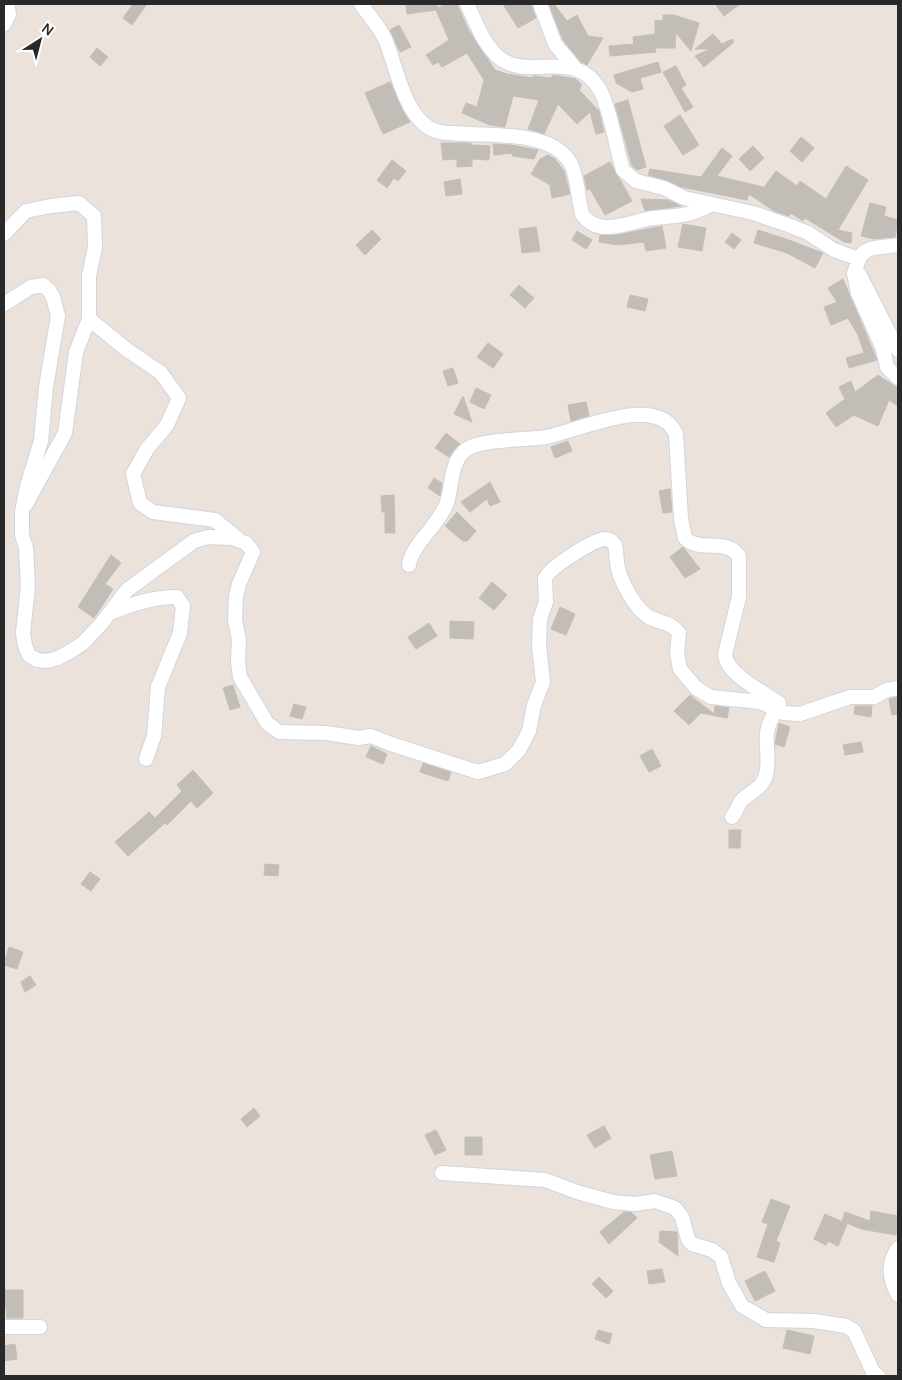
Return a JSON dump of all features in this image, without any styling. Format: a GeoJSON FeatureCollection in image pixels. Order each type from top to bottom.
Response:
{"type":"FeatureCollection","features":[{"type":"Feature","properties":{"kind":"street"},"geometry":{"type":"LineString","coordinates":[[4,24],[9,14],[8,4]]}},
{"type":"Feature","properties":{"kind":"street"},"geometry":{"type":"LineString","coordinates":[[361,4],[383,36],[405,99],[422,122],[433,130],[440,132],[533,138],[557,149],[570,164],[582,214],[586,220],[600,226],[620,226],[653,218],[695,214],[712,204]]}},
{"type":"Feature","properties":{"kind":"street"},"geometry":{"type":"LineString","coordinates":[[467,4],[485,39],[501,59],[527,66],[574,67]]}},
{"type":"Feature","properties":{"kind":"street"},"geometry":{"type":"LineString","coordinates":[[540,4],[555,44],[574,67],[591,79],[601,92],[623,170],[627,176],[645,184],[664,188],[684,198],[754,213],[788,225],[808,233],[857,263],[898,350]]}},
{"type":"Feature","properties":{"kind":"street"},"geometry":{"type":"LineString","coordinates":[[4,234],[26,211],[79,203],[94,216],[95,247],[88,276],[89,318],[76,352],[65,433],[46,472],[22,512]]}},
{"type":"Feature","properties":{"kind":"street"},"geometry":{"type":"LineString","coordinates":[[898,245],[870,248],[862,253],[854,273],[858,293],[883,349],[887,367],[898,378]]}},
{"type":"Feature","properties":{"kind":"street"},"geometry":{"type":"LineString","coordinates":[[4,304],[31,287],[43,285],[53,297],[58,316],[46,386],[41,440],[27,486],[22,512],[22,535],[26,548],[28,586],[23,634],[24,646],[29,655],[37,660],[47,661],[58,658],[83,643],[110,613],[127,590],[194,541],[216,536],[239,540]]}},
{"type":"Feature","properties":{"kind":"street"},"geometry":{"type":"LineString","coordinates":[[89,318],[126,349],[161,372],[179,398],[167,425],[147,449],[133,474],[140,502],[153,512],[215,520],[239,540],[251,547],[253,552],[239,584],[236,596],[234,620],[239,640],[238,670],[243,684],[262,716],[271,727],[279,732],[327,733],[358,738],[378,737],[392,744],[478,772],[505,764],[525,740],[531,726],[534,705],[542,687],[539,645],[540,619],[546,602],[545,578],[553,569],[589,545],[604,539],[610,540],[615,545],[618,568],[628,593],[639,610],[652,619],[674,626],[679,633],[677,653],[680,669],[696,688],[711,697],[760,702],[777,711],[800,714],[850,697],[874,697],[887,690],[898,688]]}},
{"type":"Feature","properties":{"kind":"street"},"geometry":{"type":"LineString","coordinates":[[409,565],[414,548],[440,518],[449,497],[454,469],[466,450],[478,445],[548,436],[618,416],[662,418],[669,422],[676,434],[681,519],[685,538],[695,544],[728,547],[739,556],[739,597],[725,654],[727,663],[743,679],[800,714]]}},
{"type":"Feature","properties":{"kind":"street"},"geometry":{"type":"LineString","coordinates":[[110,613],[133,603],[160,597],[177,597],[183,606],[180,633],[158,687],[154,736],[146,759]]}},
{"type":"Feature","properties":{"kind":"street"},"geometry":{"type":"LineString","coordinates":[[732,817],[742,800],[758,789],[764,780],[767,763],[765,739],[777,711]]}},
{"type":"Feature","properties":{"kind":"street"},"geometry":{"type":"LineString","coordinates":[[442,1173],[546,1180],[577,1192],[613,1202],[635,1204],[655,1201],[675,1208],[682,1217],[688,1239],[692,1244],[712,1250],[721,1257],[729,1282],[742,1306],[766,1320],[814,1320],[846,1326],[854,1331],[872,1372],[878,1376]]}},
{"type":"Feature","properties":{"kind":"street"},"geometry":{"type":"LineString","coordinates":[[898,1248],[892,1257],[890,1272],[892,1283],[898,1295]]}},
{"type":"Feature","properties":{"kind":"street"},"geometry":{"type":"LineString","coordinates":[[4,1327],[40,1327]]}},
{"type":"Feature","properties":{"kind":"building"},"geometry":{"type":"Polygon","coordinates":[[[133,4],[147,4],[132,25],[123,18],[133,4]]]}},
{"type":"Feature","properties":{"kind":"building"},"geometry":{"type":"Polygon","coordinates":[[[406,4],[437,4],[437,8],[447,4],[457,4],[468,29],[495,70],[533,78],[533,76],[551,78],[553,75],[576,79],[582,85],[579,90],[599,111],[604,132],[596,134],[590,112],[577,124],[558,104],[544,134],[528,129],[539,100],[513,96],[505,127],[490,125],[462,113],[466,103],[477,107],[484,80],[467,53],[442,67],[438,62],[433,65],[426,55],[449,40],[436,10],[407,14],[406,4]]]}},
{"type":"Feature","properties":{"kind":"building"},"geometry":{"type":"Polygon","coordinates":[[[503,4],[531,4],[536,18],[518,28],[503,4]]]}},
{"type":"Feature","properties":{"kind":"building"},"geometry":{"type":"Polygon","coordinates":[[[549,4],[554,4],[567,21],[577,15],[588,36],[603,38],[587,65],[581,62],[563,40],[549,4]]]}},
{"type":"Feature","properties":{"kind":"building"},"geometry":{"type":"Polygon","coordinates":[[[715,4],[740,4],[724,16],[715,4]]]}},
{"type":"Feature","properties":{"kind":"building"},"geometry":{"type":"Polygon","coordinates":[[[663,15],[674,15],[699,23],[691,51],[676,33],[675,48],[655,48],[656,52],[610,56],[609,46],[634,44],[633,37],[655,34],[655,20],[663,21],[663,15]]]}},
{"type":"Feature","properties":{"kind":"building"},"geometry":{"type":"Polygon","coordinates":[[[399,25],[411,47],[400,52],[390,30],[399,25]]]}},
{"type":"Feature","properties":{"kind":"building"},"geometry":{"type":"Polygon","coordinates":[[[713,34],[722,44],[732,39],[734,42],[704,67],[695,56],[710,49],[695,49],[713,34]]]}},
{"type":"Feature","properties":{"kind":"building"},"geometry":{"type":"Polygon","coordinates":[[[97,48],[108,57],[100,66],[90,57],[97,48]]]}},
{"type":"Feature","properties":{"kind":"building"},"geometry":{"type":"Polygon","coordinates":[[[658,62],[661,72],[640,78],[643,89],[632,92],[616,83],[614,75],[658,62]]]}},
{"type":"Feature","properties":{"kind":"building"},"geometry":{"type":"Polygon","coordinates":[[[676,66],[686,85],[681,88],[693,107],[685,112],[663,72],[676,66]]]}},
{"type":"Feature","properties":{"kind":"building"},"geometry":{"type":"Polygon","coordinates":[[[390,82],[410,122],[383,134],[365,93],[390,82]]]}},
{"type":"Feature","properties":{"kind":"building"},"geometry":{"type":"Polygon","coordinates":[[[628,100],[646,167],[637,170],[632,166],[615,104],[628,100]]]}},
{"type":"Feature","properties":{"kind":"building"},"geometry":{"type":"Polygon","coordinates":[[[680,115],[699,145],[683,155],[664,126],[680,115]]]}},
{"type":"Feature","properties":{"kind":"building"},"geometry":{"type":"Polygon","coordinates":[[[801,137],[814,148],[802,162],[790,151],[801,137]]]}},
{"type":"Feature","properties":{"kind":"building"},"geometry":{"type":"Polygon","coordinates":[[[441,143],[471,143],[471,145],[490,146],[489,160],[472,159],[472,166],[457,167],[457,159],[443,160],[441,143]]]}},
{"type":"Feature","properties":{"kind":"building"},"geometry":{"type":"Polygon","coordinates":[[[493,144],[538,150],[534,159],[512,156],[513,153],[494,155],[493,144]]]}},
{"type":"Feature","properties":{"kind":"building"},"geometry":{"type":"Polygon","coordinates":[[[753,146],[764,158],[750,171],[739,159],[753,146]]]}},
{"type":"Feature","properties":{"kind":"building"},"geometry":{"type":"Polygon","coordinates":[[[722,148],[732,156],[717,176],[767,188],[765,186],[776,171],[797,186],[800,181],[826,199],[846,166],[868,180],[838,230],[852,233],[851,243],[844,242],[805,218],[803,221],[791,213],[789,216],[774,211],[749,194],[747,200],[681,187],[648,175],[650,169],[701,177],[722,148]]]}},
{"type":"Feature","properties":{"kind":"building"},"geometry":{"type":"Polygon","coordinates":[[[548,155],[555,159],[564,171],[570,194],[552,198],[550,185],[531,174],[540,159],[548,155]]]}},
{"type":"Feature","properties":{"kind":"building"},"geometry":{"type":"Polygon","coordinates":[[[392,160],[406,171],[398,181],[394,178],[387,188],[377,180],[392,160]]]}},
{"type":"Feature","properties":{"kind":"building"},"geometry":{"type":"Polygon","coordinates":[[[610,162],[632,201],[605,215],[590,189],[587,190],[584,176],[610,162]]]}},
{"type":"Feature","properties":{"kind":"building"},"geometry":{"type":"Polygon","coordinates":[[[460,179],[462,194],[446,196],[444,182],[460,179]]]}},
{"type":"Feature","properties":{"kind":"building"},"geometry":{"type":"Polygon","coordinates":[[[641,199],[668,200],[681,206],[645,211],[641,199]]]}},
{"type":"Feature","properties":{"kind":"building"},"geometry":{"type":"Polygon","coordinates":[[[870,203],[886,207],[884,216],[898,220],[895,237],[874,239],[861,236],[870,203]]]}},
{"type":"Feature","properties":{"kind":"building"},"geometry":{"type":"Polygon","coordinates":[[[683,224],[706,228],[702,251],[678,247],[683,224]]]}},
{"type":"Feature","properties":{"kind":"building"},"geometry":{"type":"Polygon","coordinates":[[[662,226],[666,248],[646,251],[644,242],[618,245],[599,242],[600,235],[617,235],[662,226]]]}},
{"type":"Feature","properties":{"kind":"building"},"geometry":{"type":"Polygon","coordinates":[[[536,227],[540,251],[522,253],[519,229],[536,227]]]}},
{"type":"Feature","properties":{"kind":"building"},"geometry":{"type":"Polygon","coordinates":[[[372,230],[381,239],[365,255],[356,245],[372,230]]]}},
{"type":"Feature","properties":{"kind":"building"},"geometry":{"type":"Polygon","coordinates":[[[758,230],[823,253],[815,268],[787,253],[754,243],[758,230]]]}},
{"type":"Feature","properties":{"kind":"building"},"geometry":{"type":"Polygon","coordinates":[[[577,231],[592,240],[586,249],[572,240],[577,231]]]}},
{"type":"Feature","properties":{"kind":"building"},"geometry":{"type":"Polygon","coordinates":[[[732,233],[741,240],[734,249],[725,242],[732,233]]]}},
{"type":"Feature","properties":{"kind":"building"},"geometry":{"type":"Polygon","coordinates":[[[843,279],[877,360],[849,368],[846,358],[864,353],[858,335],[848,318],[831,325],[824,307],[837,302],[828,288],[843,279]]]}},
{"type":"Feature","properties":{"kind":"building"},"geometry":{"type":"Polygon","coordinates":[[[519,285],[534,298],[525,308],[510,295],[519,285]]]}},
{"type":"Feature","properties":{"kind":"building"},"geometry":{"type":"Polygon","coordinates":[[[630,295],[648,299],[645,311],[627,307],[630,295]]]}},
{"type":"Feature","properties":{"kind":"building"},"geometry":{"type":"Polygon","coordinates":[[[488,343],[503,354],[493,368],[477,357],[488,343]]]}},
{"type":"Feature","properties":{"kind":"building"},"geometry":{"type":"Polygon","coordinates":[[[453,368],[458,383],[448,386],[443,371],[453,368]]]}},
{"type":"Feature","properties":{"kind":"building"},"geometry":{"type":"Polygon","coordinates":[[[878,375],[898,388],[898,406],[889,400],[878,426],[854,415],[836,427],[826,413],[845,399],[839,387],[851,381],[855,392],[878,375]]]}},
{"type":"Feature","properties":{"kind":"building"},"geometry":{"type":"Polygon","coordinates":[[[476,388],[491,395],[484,409],[470,402],[476,388]]]}},
{"type":"Feature","properties":{"kind":"building"},"geometry":{"type":"Polygon","coordinates":[[[463,396],[472,422],[454,414],[463,396]]]}},
{"type":"Feature","properties":{"kind":"building"},"geometry":{"type":"Polygon","coordinates":[[[586,402],[589,416],[571,421],[568,405],[586,402]]]}},
{"type":"Feature","properties":{"kind":"building"},"geometry":{"type":"Polygon","coordinates":[[[446,433],[460,444],[449,457],[435,448],[446,433]]]}},
{"type":"Feature","properties":{"kind":"building"},"geometry":{"type":"Polygon","coordinates":[[[568,441],[572,451],[555,458],[551,447],[568,441]]]}},
{"type":"Feature","properties":{"kind":"building"},"geometry":{"type":"Polygon","coordinates":[[[434,478],[442,483],[440,496],[428,488],[434,478]]]}},
{"type":"Feature","properties":{"kind":"building"},"geometry":{"type":"Polygon","coordinates":[[[490,482],[500,502],[490,506],[487,499],[470,512],[461,502],[490,482]]]}},
{"type":"Feature","properties":{"kind":"building"},"geometry":{"type":"Polygon","coordinates":[[[670,489],[672,512],[663,513],[659,491],[670,489]]]}},
{"type":"Feature","properties":{"kind":"building"},"geometry":{"type":"Polygon","coordinates":[[[394,495],[395,533],[385,533],[385,512],[382,512],[381,496],[394,495]]]}},
{"type":"Feature","properties":{"kind":"building"},"geometry":{"type":"Polygon","coordinates":[[[457,512],[476,531],[467,541],[463,541],[445,526],[457,512]]]}},
{"type":"Feature","properties":{"kind":"building"},"geometry":{"type":"Polygon","coordinates":[[[683,547],[700,569],[685,578],[670,557],[683,547]]]}},
{"type":"Feature","properties":{"kind":"building"},"geometry":{"type":"Polygon","coordinates":[[[111,555],[121,563],[105,584],[113,589],[94,618],[78,607],[111,555]]]}},
{"type":"Feature","properties":{"kind":"building"},"geometry":{"type":"Polygon","coordinates":[[[492,582],[507,595],[494,610],[479,598],[492,582]]]}},
{"type":"Feature","properties":{"kind":"building"},"geometry":{"type":"Polygon","coordinates":[[[560,607],[575,614],[566,635],[551,629],[560,607]]]}},
{"type":"Feature","properties":{"kind":"building"},"geometry":{"type":"Polygon","coordinates":[[[450,621],[474,622],[473,639],[450,638],[450,621]]]}},
{"type":"Feature","properties":{"kind":"building"},"geometry":{"type":"Polygon","coordinates":[[[429,623],[437,636],[416,649],[408,637],[429,623]]]}},
{"type":"Feature","properties":{"kind":"building"},"geometry":{"type":"Polygon","coordinates":[[[233,685],[240,707],[230,710],[223,688],[233,685]]]}},
{"type":"Feature","properties":{"kind":"building"},"geometry":{"type":"Polygon","coordinates":[[[690,695],[714,714],[715,706],[729,708],[727,718],[701,713],[689,725],[674,711],[690,695]]]}},
{"type":"Feature","properties":{"kind":"building"},"geometry":{"type":"Polygon","coordinates":[[[898,697],[898,714],[892,715],[889,699],[898,697]]]}},
{"type":"Feature","properties":{"kind":"building"},"geometry":{"type":"Polygon","coordinates":[[[294,704],[306,707],[302,719],[290,716],[294,704]]]}},
{"type":"Feature","properties":{"kind":"building"},"geometry":{"type":"Polygon","coordinates":[[[855,706],[872,706],[871,717],[854,714],[855,706]]]}},
{"type":"Feature","properties":{"kind":"building"},"geometry":{"type":"Polygon","coordinates":[[[779,723],[790,727],[784,747],[775,744],[779,723]]]}},
{"type":"Feature","properties":{"kind":"building"},"geometry":{"type":"Polygon","coordinates":[[[861,742],[863,752],[845,755],[843,745],[861,742]]]}},
{"type":"Feature","properties":{"kind":"building"},"geometry":{"type":"Polygon","coordinates":[[[371,746],[387,754],[383,764],[366,757],[371,746]]]}},
{"type":"Feature","properties":{"kind":"building"},"geometry":{"type":"Polygon","coordinates":[[[652,749],[661,766],[649,772],[640,756],[652,749]]]}},
{"type":"Feature","properties":{"kind":"building"},"geometry":{"type":"Polygon","coordinates":[[[423,763],[451,772],[448,781],[420,772],[423,763]]]}},
{"type":"Feature","properties":{"kind":"building"},"geometry":{"type":"Polygon","coordinates":[[[193,770],[213,793],[197,808],[191,801],[167,825],[165,823],[128,856],[115,842],[149,812],[155,818],[182,791],[177,785],[193,770]]]}},
{"type":"Feature","properties":{"kind":"building"},"geometry":{"type":"Polygon","coordinates":[[[729,830],[741,830],[740,848],[729,848],[729,830]]]}},
{"type":"Feature","properties":{"kind":"building"},"geometry":{"type":"Polygon","coordinates":[[[265,864],[279,865],[278,876],[264,875],[265,864]]]}},
{"type":"Feature","properties":{"kind":"building"},"geometry":{"type":"Polygon","coordinates":[[[90,872],[100,879],[91,891],[81,884],[90,872]]]}},
{"type":"Feature","properties":{"kind":"building"},"geometry":{"type":"Polygon","coordinates":[[[9,947],[23,952],[17,969],[4,965],[9,947]]]}},
{"type":"Feature","properties":{"kind":"building"},"geometry":{"type":"Polygon","coordinates":[[[30,976],[36,985],[25,992],[21,982],[30,976]]]}},
{"type":"Feature","properties":{"kind":"building"},"geometry":{"type":"Polygon","coordinates":[[[254,1108],[260,1116],[247,1127],[241,1119],[254,1108]]]}},
{"type":"Feature","properties":{"kind":"building"},"geometry":{"type":"Polygon","coordinates":[[[604,1126],[611,1138],[595,1148],[587,1135],[604,1126]]]}},
{"type":"Feature","properties":{"kind":"building"},"geometry":{"type":"Polygon","coordinates":[[[436,1130],[446,1150],[435,1155],[425,1135],[436,1130]]]}},
{"type":"Feature","properties":{"kind":"building"},"geometry":{"type":"Polygon","coordinates":[[[465,1137],[482,1137],[482,1155],[465,1155],[465,1137]]]}},
{"type":"Feature","properties":{"kind":"building"},"geometry":{"type":"Polygon","coordinates":[[[672,1151],[677,1176],[655,1179],[650,1155],[672,1151]]]}},
{"type":"Feature","properties":{"kind":"building"},"geometry":{"type":"Polygon","coordinates":[[[771,1199],[790,1206],[776,1241],[780,1243],[774,1262],[757,1257],[768,1224],[762,1222],[771,1199]]]}},
{"type":"Feature","properties":{"kind":"building"},"geometry":{"type":"Polygon","coordinates":[[[871,1211],[898,1216],[896,1235],[861,1229],[842,1221],[845,1212],[870,1221],[871,1211]]]}},
{"type":"Feature","properties":{"kind":"building"},"geometry":{"type":"Polygon","coordinates":[[[624,1212],[631,1212],[637,1218],[609,1244],[600,1232],[624,1212]]]}},
{"type":"Feature","properties":{"kind":"building"},"geometry":{"type":"Polygon","coordinates":[[[825,1214],[847,1224],[838,1246],[828,1241],[826,1245],[814,1239],[825,1214]]]}},
{"type":"Feature","properties":{"kind":"building"},"geometry":{"type":"Polygon","coordinates":[[[660,1231],[677,1232],[678,1256],[659,1242],[660,1231]]]}},
{"type":"Feature","properties":{"kind":"building"},"geometry":{"type":"Polygon","coordinates":[[[662,1269],[665,1282],[649,1284],[647,1271],[662,1269]]]}},
{"type":"Feature","properties":{"kind":"building"},"geometry":{"type":"Polygon","coordinates":[[[765,1271],[775,1291],[755,1301],[745,1281],[765,1271]]]}},
{"type":"Feature","properties":{"kind":"building"},"geometry":{"type":"Polygon","coordinates":[[[599,1277],[613,1291],[606,1298],[592,1284],[599,1277]]]}},
{"type":"Feature","properties":{"kind":"building"},"geometry":{"type":"Polygon","coordinates":[[[4,1290],[23,1290],[23,1318],[7,1318],[4,1290]]]}},
{"type":"Feature","properties":{"kind":"building"},"geometry":{"type":"Polygon","coordinates":[[[598,1330],[612,1334],[609,1344],[595,1339],[598,1330]]]}},
{"type":"Feature","properties":{"kind":"building"},"geometry":{"type":"Polygon","coordinates":[[[787,1330],[814,1336],[810,1354],[783,1348],[787,1330]]]}},
{"type":"Feature","properties":{"kind":"building"},"geometry":{"type":"Polygon","coordinates":[[[15,1344],[17,1359],[4,1361],[4,1346],[15,1344]]]}}]}
